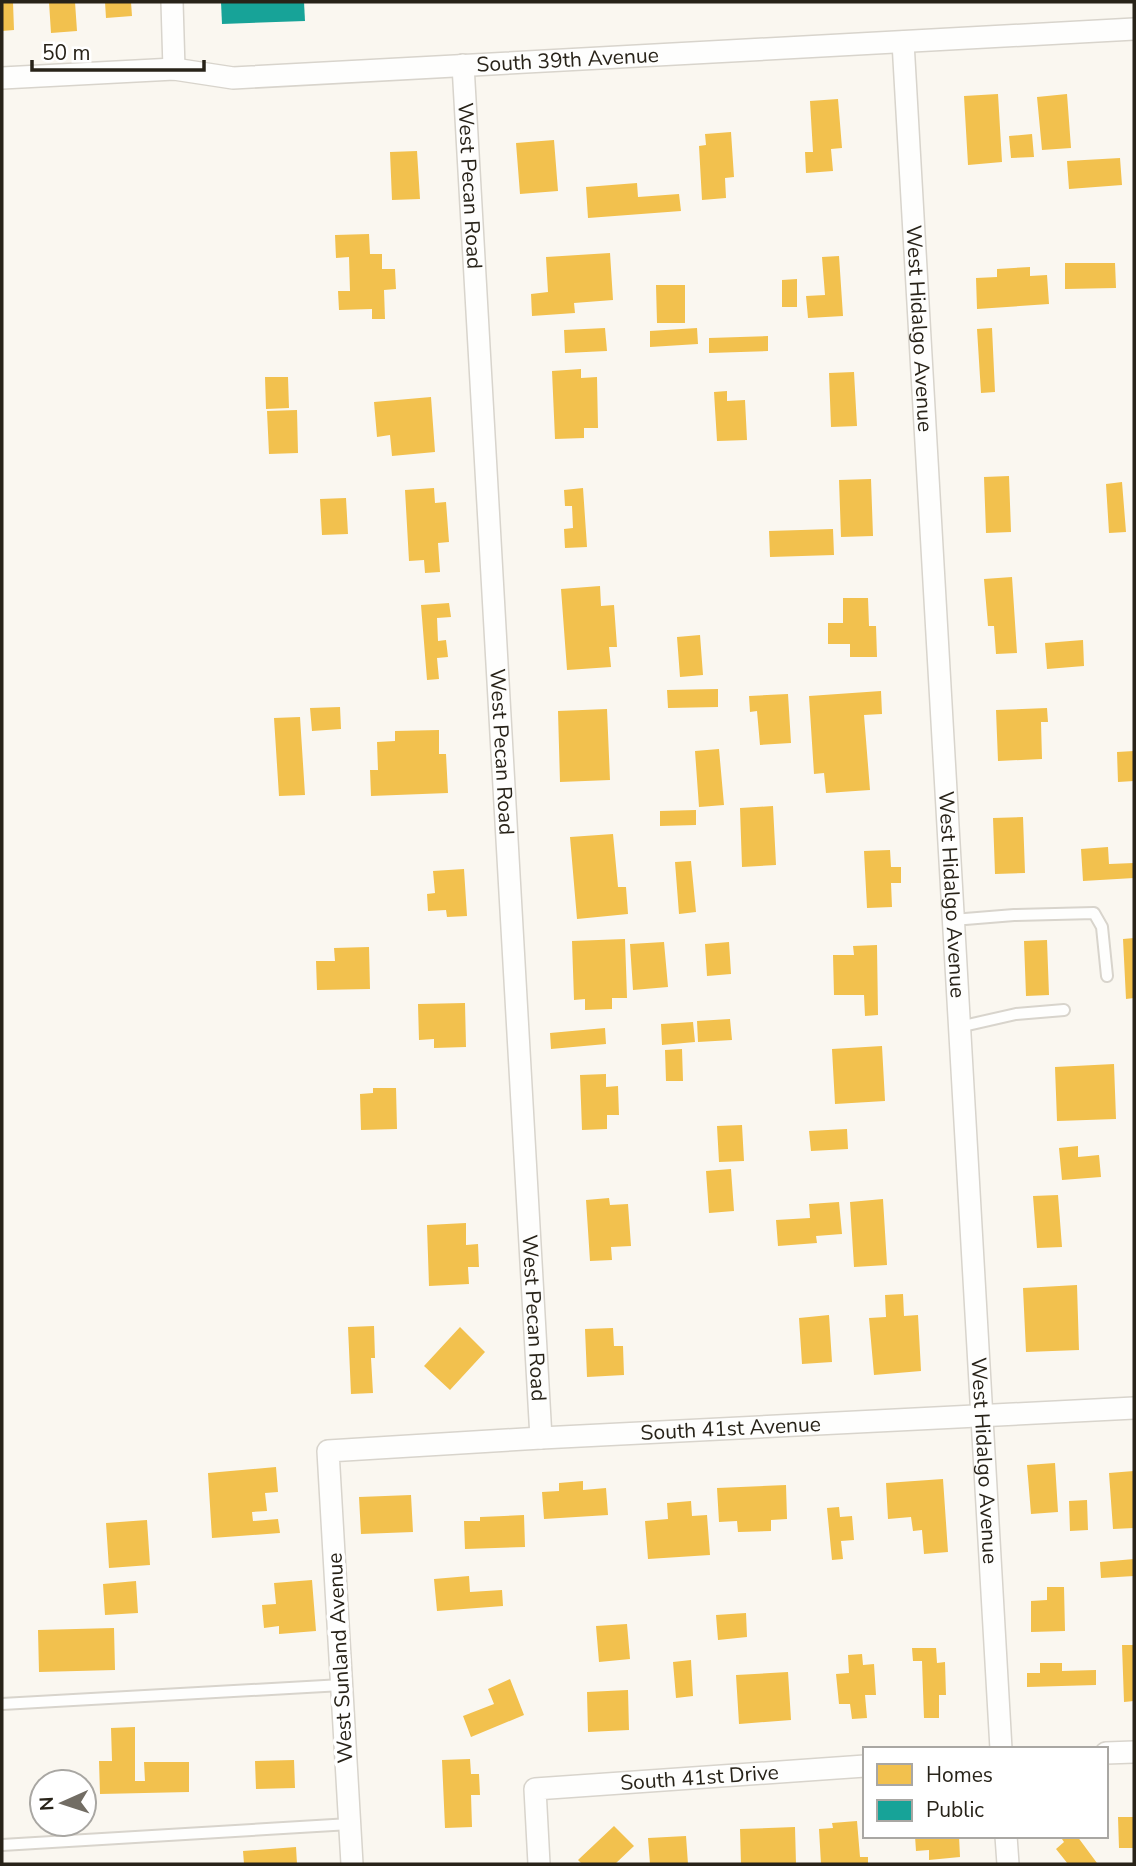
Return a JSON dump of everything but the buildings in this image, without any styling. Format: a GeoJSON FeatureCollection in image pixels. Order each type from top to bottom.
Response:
{"type":"FeatureCollection","features":[{"type":"Feature","properties":{"kind":"street"},"geometry":{"type":"LineString","coordinates":[[172,2],[174,69]]}},
{"type":"Feature","properties":{"kind":"street","name":"South 39th Avenue"},"geometry":{"type":"LineString","coordinates":[[2,78],[174,69],[233,78],[1134,29]]}},
{"type":"Feature","properties":{"kind":"street","name":"West Hidalgo Avenue"},"geometry":{"type":"LineString","coordinates":[[903,42],[1002,1747]]}},
{"type":"Feature","properties":{"kind":"street","name":"West Pecan Road"},"geometry":{"type":"LineString","coordinates":[[463,65],[541,1438]]}},
{"type":"Feature","properties":{"kind":"street","name":"South 41st Avenue"},"geometry":{"type":"LineString","coordinates":[[328,1451],[1134,1408]]}},
{"type":"Feature","properties":{"kind":"street","name":"West Sunland Avenue"},"geometry":{"type":"LineString","coordinates":[[328,1451],[352,1864]]}},
{"type":"Feature","properties":{"kind":"street"},"geometry":{"type":"LineString","coordinates":[[1108,1753],[1134,1752]]}},
{"type":"Feature","properties":{"kind":"street","name":"South 41st Drive"},"geometry":{"type":"LineString","coordinates":[[539,1864],[535,1789],[863,1766]]}},
{"type":"Feature","properties":{"kind":"street"},"geometry":{"type":"LineString","coordinates":[[1006,1838],[1008,1864]]}},
{"type":"Feature","properties":{"kind":"lane"},"geometry":{"type":"LineString","coordinates":[[953,920],[1094,913],[1102,928],[1107,976]]}},
{"type":"Feature","properties":{"kind":"lane"},"geometry":{"type":"LineString","coordinates":[[959,1027],[1016,1014],[1064,1010]]}},
{"type":"Feature","properties":{"kind":"lane"},"geometry":{"type":"LineString","coordinates":[[2,1704],[342,1685]]}},
{"type":"Feature","properties":{"kind":"lane"},"geometry":{"type":"LineString","coordinates":[[2,1845],[350,1824]]}}]}
